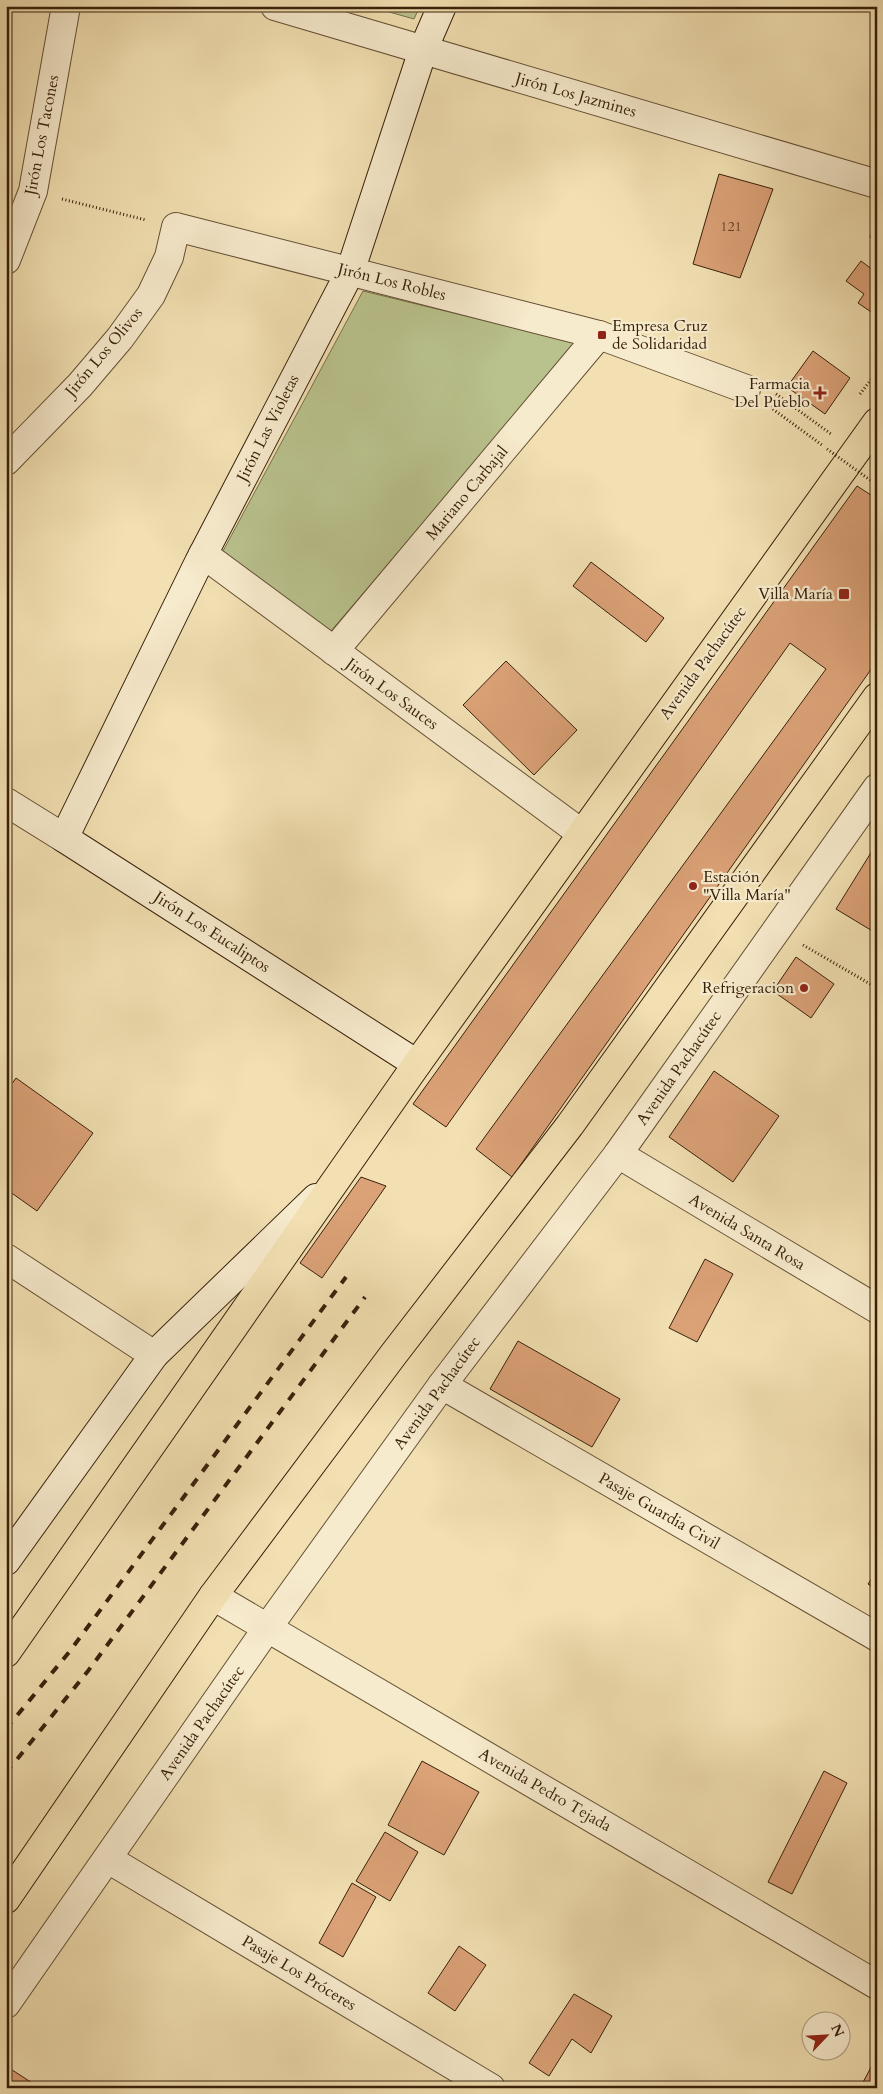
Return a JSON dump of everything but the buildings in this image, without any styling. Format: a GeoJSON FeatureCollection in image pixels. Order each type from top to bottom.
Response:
{"type":"FeatureCollection","features":[{"type":"Feature","properties":{"kind":"main road","name":"Avenida Pachacútec"},"geometry":{"type":"LineString","coordinates":[[6,1653],[417,1064],[877,422]]}},
{"type":"Feature","properties":{"kind":"main road"},"geometry":{"type":"LineString","coordinates":[[6,1899],[213,1596],[393,1355],[570,1125],[877,697]]}},
{"type":"Feature","properties":{"kind":"street","name":"Jirón Los Tacones"},"geometry":{"type":"LineString","coordinates":[[6,260],[33,192],[66,6]]}},
{"type":"Feature","properties":{"kind":"street","name":"Jirón Los Jazmines"},"geometry":{"type":"LineString","coordinates":[[275,6],[329,14],[423,50],[877,184]]}},
{"type":"Feature","properties":{"kind":"street","name":"Jirón Las Violetas"},"geometry":{"type":"LineString","coordinates":[[64,838],[203,554],[350,272],[423,50],[442,6]]}},
{"type":"Feature","properties":{"kind":"street","name":"Jirón Los Robles"},"geometry":{"type":"LineString","coordinates":[[176,227],[599,335],[746,389]]}},
{"type":"Feature","properties":{"kind":"street","name":"Jirón Los Olivos"},"geometry":{"type":"LineString","coordinates":[[6,461],[80,385],[120,338],[151,294],[169,257],[176,227]]}},
{"type":"Feature","properties":{"kind":"street","name":"Mariano Carbajal"},"geometry":{"type":"LineString","coordinates":[[334,651],[599,335]]}},
{"type":"Feature","properties":{"kind":"street","name":"Jirón Los Sauces"},"geometry":{"type":"LineString","coordinates":[[203,554],[581,833]]}},
{"type":"Feature","properties":{"kind":"street","name":"Avenida Pachacútec"},"geometry":{"type":"LineString","coordinates":[[6,2004],[268,1627],[442,1385],[618,1154],[877,788]]}},
{"type":"Feature","properties":{"kind":"street","name":"Jirón Los Eucaliptos"},"geometry":{"type":"LineString","coordinates":[[6,802],[417,1064]]}},
{"type":"Feature","properties":{"kind":"street","name":"Avenida Santa Rosa"},"geometry":{"type":"LineString","coordinates":[[618,1154],[877,1309]]}},
{"type":"Feature","properties":{"kind":"street","name":"Avenida Pachacútec"},"geometry":{"type":"LineString","coordinates":[[6,1560],[154,1355],[340,1174]]}},
{"type":"Feature","properties":{"kind":"street"},"geometry":{"type":"LineString","coordinates":[[6,1258],[154,1355]]}},
{"type":"Feature","properties":{"kind":"street","name":"Pasaje Guardia Civil"},"geometry":{"type":"LineString","coordinates":[[442,1385],[877,1637]]}},
{"type":"Feature","properties":{"kind":"street","name":"Avenida Pedro Tejada"},"geometry":{"type":"LineString","coordinates":[[213,1596],[877,1985]]}},
{"type":"Feature","properties":{"kind":"street","name":"Pasaje Los Próceres"},"geometry":{"type":"LineString","coordinates":[[108,1858],[491,2088]]}},
{"type":"Feature","properties":{"kind":"path"},"geometry":{"type":"LineString","coordinates":[[33,192],[176,227]]}},
{"type":"Feature","properties":{"kind":"path"},"geometry":{"type":"LineString","coordinates":[[860,395],[877,372]]}},
{"type":"Feature","properties":{"kind":"path"},"geometry":{"type":"LineString","coordinates":[[746,389],[765,386],[831,434],[837,426]]}},
{"type":"Feature","properties":{"kind":"path"},"geometry":{"type":"LineString","coordinates":[[746,389],[877,485]]}},
{"type":"Feature","properties":{"kind":"path"},"geometry":{"type":"LineString","coordinates":[[779,927],[795,940],[877,988]]}},
{"type":"Feature","properties":{"kind":"green space"},"geometry":{"type":"Polygon","coordinates":[[[368,6],[420,6],[414,19],[368,6]]]}},
{"type":"Feature","properties":{"kind":"green space"},"geometry":{"type":"Polygon","coordinates":[[[363,291],[577,343],[330,632],[223,551],[363,291]]]}},
{"type":"Feature","properties":{"kind":"railway"},"geometry":{"type":"LineString","coordinates":[[6,1729],[70,1651],[346,1277]]}},
{"type":"Feature","properties":{"kind":"railway"},"geometry":{"type":"LineString","coordinates":[[6,1773],[88,1671],[365,1297]]}},
{"type":"Feature","properties":{"kind":"place","name":"Empresa Cruz de Solidaridad"},"geometry":{"type":"Point","coordinates":[602,335]}},
{"type":"Feature","properties":{"kind":"place","name":"Farmacia Del Pueblo"},"geometry":{"type":"Point","coordinates":[820,393]}},
{"type":"Feature","properties":{"kind":"place","name":"Villa María"},"geometry":{"type":"Point","coordinates":[844,594]}},
{"type":"Feature","properties":{"kind":"place","name":"Estación \"Villa María\""},"geometry":{"type":"Point","coordinates":[693,886]}},
{"type":"Feature","properties":{"kind":"place","name":"Refrigeracion"},"geometry":{"type":"Point","coordinates":[804,988]}}]}
